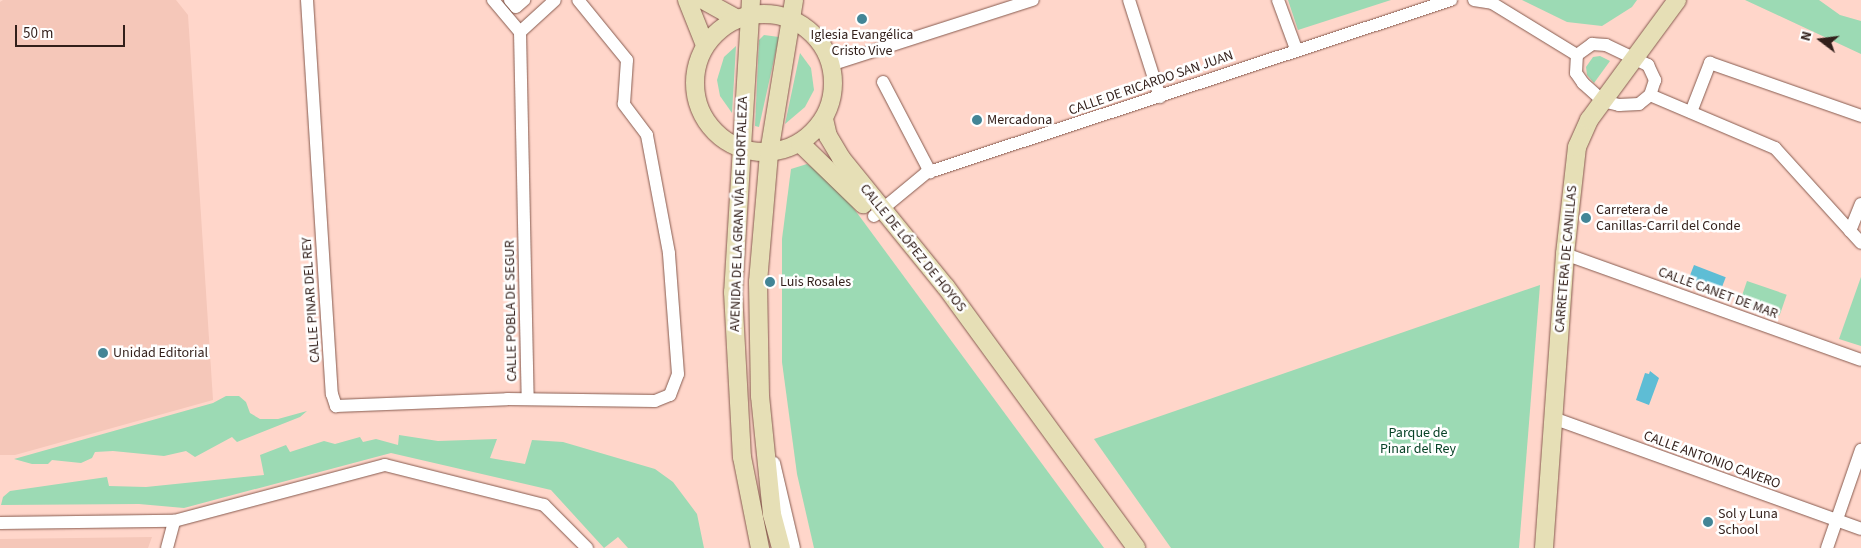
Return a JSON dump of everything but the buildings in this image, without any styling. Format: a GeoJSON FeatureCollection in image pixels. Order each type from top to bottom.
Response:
{"type":"FeatureCollection","features":[{"type":"Feature","properties":{"kind":"street","name":"CALLE PINAR DEL REY"},"geometry":{"type":"LineString","coordinates":[[307,0],[336,406],[528,399]]}},
{"type":"Feature","properties":{"kind":"street"},"geometry":{"type":"LineString","coordinates":[[493,0],[520,32],[556,0]]}},
{"type":"Feature","properties":{"kind":"street"},"geometry":{"type":"LineString","coordinates":[[510,0],[516,7],[524,0]]}},
{"type":"Feature","properties":{"kind":"street","name":"CALLE POBLA DE SEGUR"},"geometry":{"type":"LineString","coordinates":[[520,32],[528,399],[655,401],[670,395],[678,374],[669,253],[647,136],[624,104],[627,60],[578,0]]}},
{"type":"Feature","properties":{"kind":"street"},"geometry":{"type":"LineString","coordinates":[[687,0],[705,45]]}},
{"type":"Feature","properties":{"kind":"street"},"geometry":{"type":"LineString","coordinates":[[704,0],[745,10],[793,18],[805,24],[824,45],[835,81],[824,119],[800,143],[769,153],[740,150],[724,140],[705,120],[695,92],[698,58],[705,45],[716,31],[745,10]]}},
{"type":"Feature","properties":{"kind":"street","name":"AVENIDA DE LA GRAN VÍA DE HORTALEZA"},"geometry":{"type":"LineString","coordinates":[[781,548],[772,514],[760,396],[758,282],[769,153],[793,18],[794,0]]}},
{"type":"Feature","properties":{"kind":"street"},"geometry":{"type":"LineString","coordinates":[[830,65],[1032,0]]}},
{"type":"Feature","properties":{"kind":"street"},"geometry":{"type":"LineString","coordinates":[[1129,0],[1160,97]]}},
{"type":"Feature","properties":{"kind":"street"},"geometry":{"type":"LineString","coordinates":[[1278,0],[1296,49]]}},
{"type":"Feature","properties":{"kind":"street","name":"CALLE DE RICARDO SAN JUAN"},"geometry":{"type":"LineString","coordinates":[[878,212],[930,172],[1160,97],[1296,49],[1450,0]]}},
{"type":"Feature","properties":{"kind":"street"},"geometry":{"type":"LineString","coordinates":[[1474,0],[1492,3],[1577,55]]}},
{"type":"Feature","properties":{"kind":"street","name":"CARRETERA DE CANILLAS"},"geometry":{"type":"LineString","coordinates":[[1544,548],[1566,254],[1577,147],[1582,133],[1603,101],[1677,0]]}},
{"type":"Feature","properties":{"kind":"street","name":"AVENIDA DE LA GRAN VÍA DE HORTALEZA"},"geometry":{"type":"LineString","coordinates":[[745,10],[733,292],[742,457],[752,548]]}},
{"type":"Feature","properties":{"kind":"street"},"geometry":{"type":"LineString","coordinates":[[1600,44],[1635,57],[1648,65],[1655,80],[1650,95],[1639,104],[1603,101],[1576,73],[1577,55],[1584,48],[1600,44]]}},
{"type":"Feature","properties":{"kind":"street"},"geometry":{"type":"LineString","coordinates":[[1691,112],[1710,63],[1861,116]]}},
{"type":"Feature","properties":{"kind":"street"},"geometry":{"type":"LineString","coordinates":[[883,82],[930,172]]}},
{"type":"Feature","properties":{"kind":"street"},"geometry":{"type":"LineString","coordinates":[[1650,95],[1775,148],[1861,244]]}},
{"type":"Feature","properties":{"kind":"street","name":"CALLE DE LÓPEZ DE HOYOS"},"geometry":{"type":"LineString","coordinates":[[824,119],[828,136],[878,212],[1010,372],[1136,548]]}},
{"type":"Feature","properties":{"kind":"street","name":"CALLE DE LÓPEZ DE HOYOS"},"geometry":{"type":"LineString","coordinates":[[800,143],[878,212]]}},
{"type":"Feature","properties":{"kind":"street"},"geometry":{"type":"LineString","coordinates":[[1850,232],[1861,204]]}},
{"type":"Feature","properties":{"kind":"street","name":"CALLE CANET DE MAR"},"geometry":{"type":"LineString","coordinates":[[1566,254],[1861,360]]}},
{"type":"Feature","properties":{"kind":"street","name":"AVENIDA DE LA GRAN VÍA DE HORTALEZA"},"geometry":{"type":"LineString","coordinates":[[760,396],[794,548]]}},
{"type":"Feature","properties":{"kind":"street","name":"CALLE ANTONIO CAVERO"},"geometry":{"type":"LineString","coordinates":[[1553,418],[1861,529]]}},
{"type":"Feature","properties":{"kind":"street"},"geometry":{"type":"LineString","coordinates":[[1827,548],[1861,450]]}},
{"type":"Feature","properties":{"kind":"street","name":"AVENIDA DE LA GRAN VÍA DE HORTALEZA"},"geometry":{"type":"LineString","coordinates":[[742,457],[760,548]]}},
{"type":"Feature","properties":{"kind":"street"},"geometry":{"type":"LineString","coordinates":[[0,523],[174,522],[385,465],[544,505],[556,514],[587,548]]}},
{"type":"Feature","properties":{"kind":"street"},"geometry":{"type":"LineString","coordinates":[[167,548],[174,522]]}},
{"type":"Feature","properties":{"kind":"shaded area"},"geometry":{"type":"Polygon","coordinates":[[[3,0],[176,0],[188,15],[213,400],[15,455],[0,455],[0,2],[3,0]]]}},
{"type":"Feature","properties":{"kind":"shaded area"},"geometry":{"type":"Polygon","coordinates":[[[152,537],[148,548],[0,548],[0,539],[152,537]]]}},
{"type":"Feature","properties":{"kind":"green space"},"geometry":{"type":"Polygon","coordinates":[[[1288,0],[1391,0],[1298,30],[1288,0]]]}},
{"type":"Feature","properties":{"kind":"green space"},"geometry":{"type":"Polygon","coordinates":[[[1522,0],[1637,0],[1632,7],[1602,26],[1567,22],[1522,0]]]}},
{"type":"Feature","properties":{"kind":"green space"},"geometry":{"type":"Polygon","coordinates":[[[1745,0],[1819,0],[1840,15],[1861,21],[1861,54],[1745,0]]]}},
{"type":"Feature","properties":{"kind":"green space"},"geometry":{"type":"Polygon","coordinates":[[[764,35],[779,37],[759,127],[755,126],[759,40],[764,35]]]}},
{"type":"Feature","properties":{"kind":"green space"},"geometry":{"type":"Polygon","coordinates":[[[736,46],[732,113],[720,96],[717,80],[724,57],[736,46]]]}},
{"type":"Feature","properties":{"kind":"green space"},"geometry":{"type":"Polygon","coordinates":[[[800,53],[811,68],[814,90],[805,107],[785,124],[800,53]]]}},
{"type":"Feature","properties":{"kind":"green space"},"geometry":{"type":"Polygon","coordinates":[[[1600,56],[1610,61],[1594,83],[1587,75],[1586,67],[1593,57],[1600,56]]]}},
{"type":"Feature","properties":{"kind":"green space"},"geometry":{"type":"Polygon","coordinates":[[[807,164],[835,183],[1104,548],[814,548],[797,474],[782,362],[782,239],[791,169],[807,164]]]}},
{"type":"Feature","properties":{"kind":"green space"},"geometry":{"type":"Polygon","coordinates":[[[1861,277],[1861,346],[1839,339],[1861,277]]]}},
{"type":"Feature","properties":{"kind":"green space"},"geometry":{"type":"Polygon","coordinates":[[[1747,281],[1787,295],[1780,315],[1740,302],[1747,281]]]}},
{"type":"Feature","properties":{"kind":"green space","name":"Parque de Pinar del Rey"},"geometry":{"type":"Polygon","coordinates":[[[1540,285],[1519,548],[1171,548],[1094,439],[1540,285]]]}},
{"type":"Feature","properties":{"kind":"green space"},"geometry":{"type":"Polygon","coordinates":[[[226,396],[239,396],[246,402],[250,413],[260,419],[278,419],[307,411],[300,417],[237,442],[232,437],[195,457],[186,451],[164,456],[113,451],[95,452],[92,458],[81,463],[52,460],[48,464],[32,464],[14,459],[213,403],[226,396]]]}},
{"type":"Feature","properties":{"kind":"green space"},"geometry":{"type":"Polygon","coordinates":[[[399,435],[438,441],[497,439],[490,458],[525,464],[532,440],[563,442],[655,469],[673,482],[697,514],[704,548],[628,548],[618,537],[604,548],[551,490],[391,453],[184,508],[139,504],[1,505],[3,497],[10,491],[107,477],[109,486],[146,487],[264,475],[260,455],[286,445],[290,452],[324,441],[335,444],[360,437],[363,442],[376,439],[398,445],[399,435]]]}},
{"type":"Feature","properties":{"kind":"water"},"geometry":{"type":"Polygon","coordinates":[[[1694,265],[1726,277],[1720,291],[1689,279],[1694,265]]]}},
{"type":"Feature","properties":{"kind":"water"},"geometry":{"type":"Polygon","coordinates":[[[1650,371],[1659,378],[1649,405],[1636,400],[1645,373],[1649,374],[1650,371]]]}},
{"type":"Feature","properties":{"kind":"place","name":"Iglesia Evangélica Cristo Vive"},"geometry":{"type":"Point","coordinates":[862,19]}},
{"type":"Feature","properties":{"kind":"place","name":"Mercadona"},"geometry":{"type":"Point","coordinates":[977,120]}},
{"type":"Feature","properties":{"kind":"place","name":"Carretera de Canillas-Carril del Conde"},"geometry":{"type":"Point","coordinates":[1586,218]}},
{"type":"Feature","properties":{"kind":"place","name":"Luis Rosales"},"geometry":{"type":"Point","coordinates":[770,282]}},
{"type":"Feature","properties":{"kind":"place","name":"Unidad Editorial"},"geometry":{"type":"Point","coordinates":[103,353]}},
{"type":"Feature","properties":{"kind":"place","name":"Sol y Luna School"},"geometry":{"type":"Point","coordinates":[1708,522]}}]}
